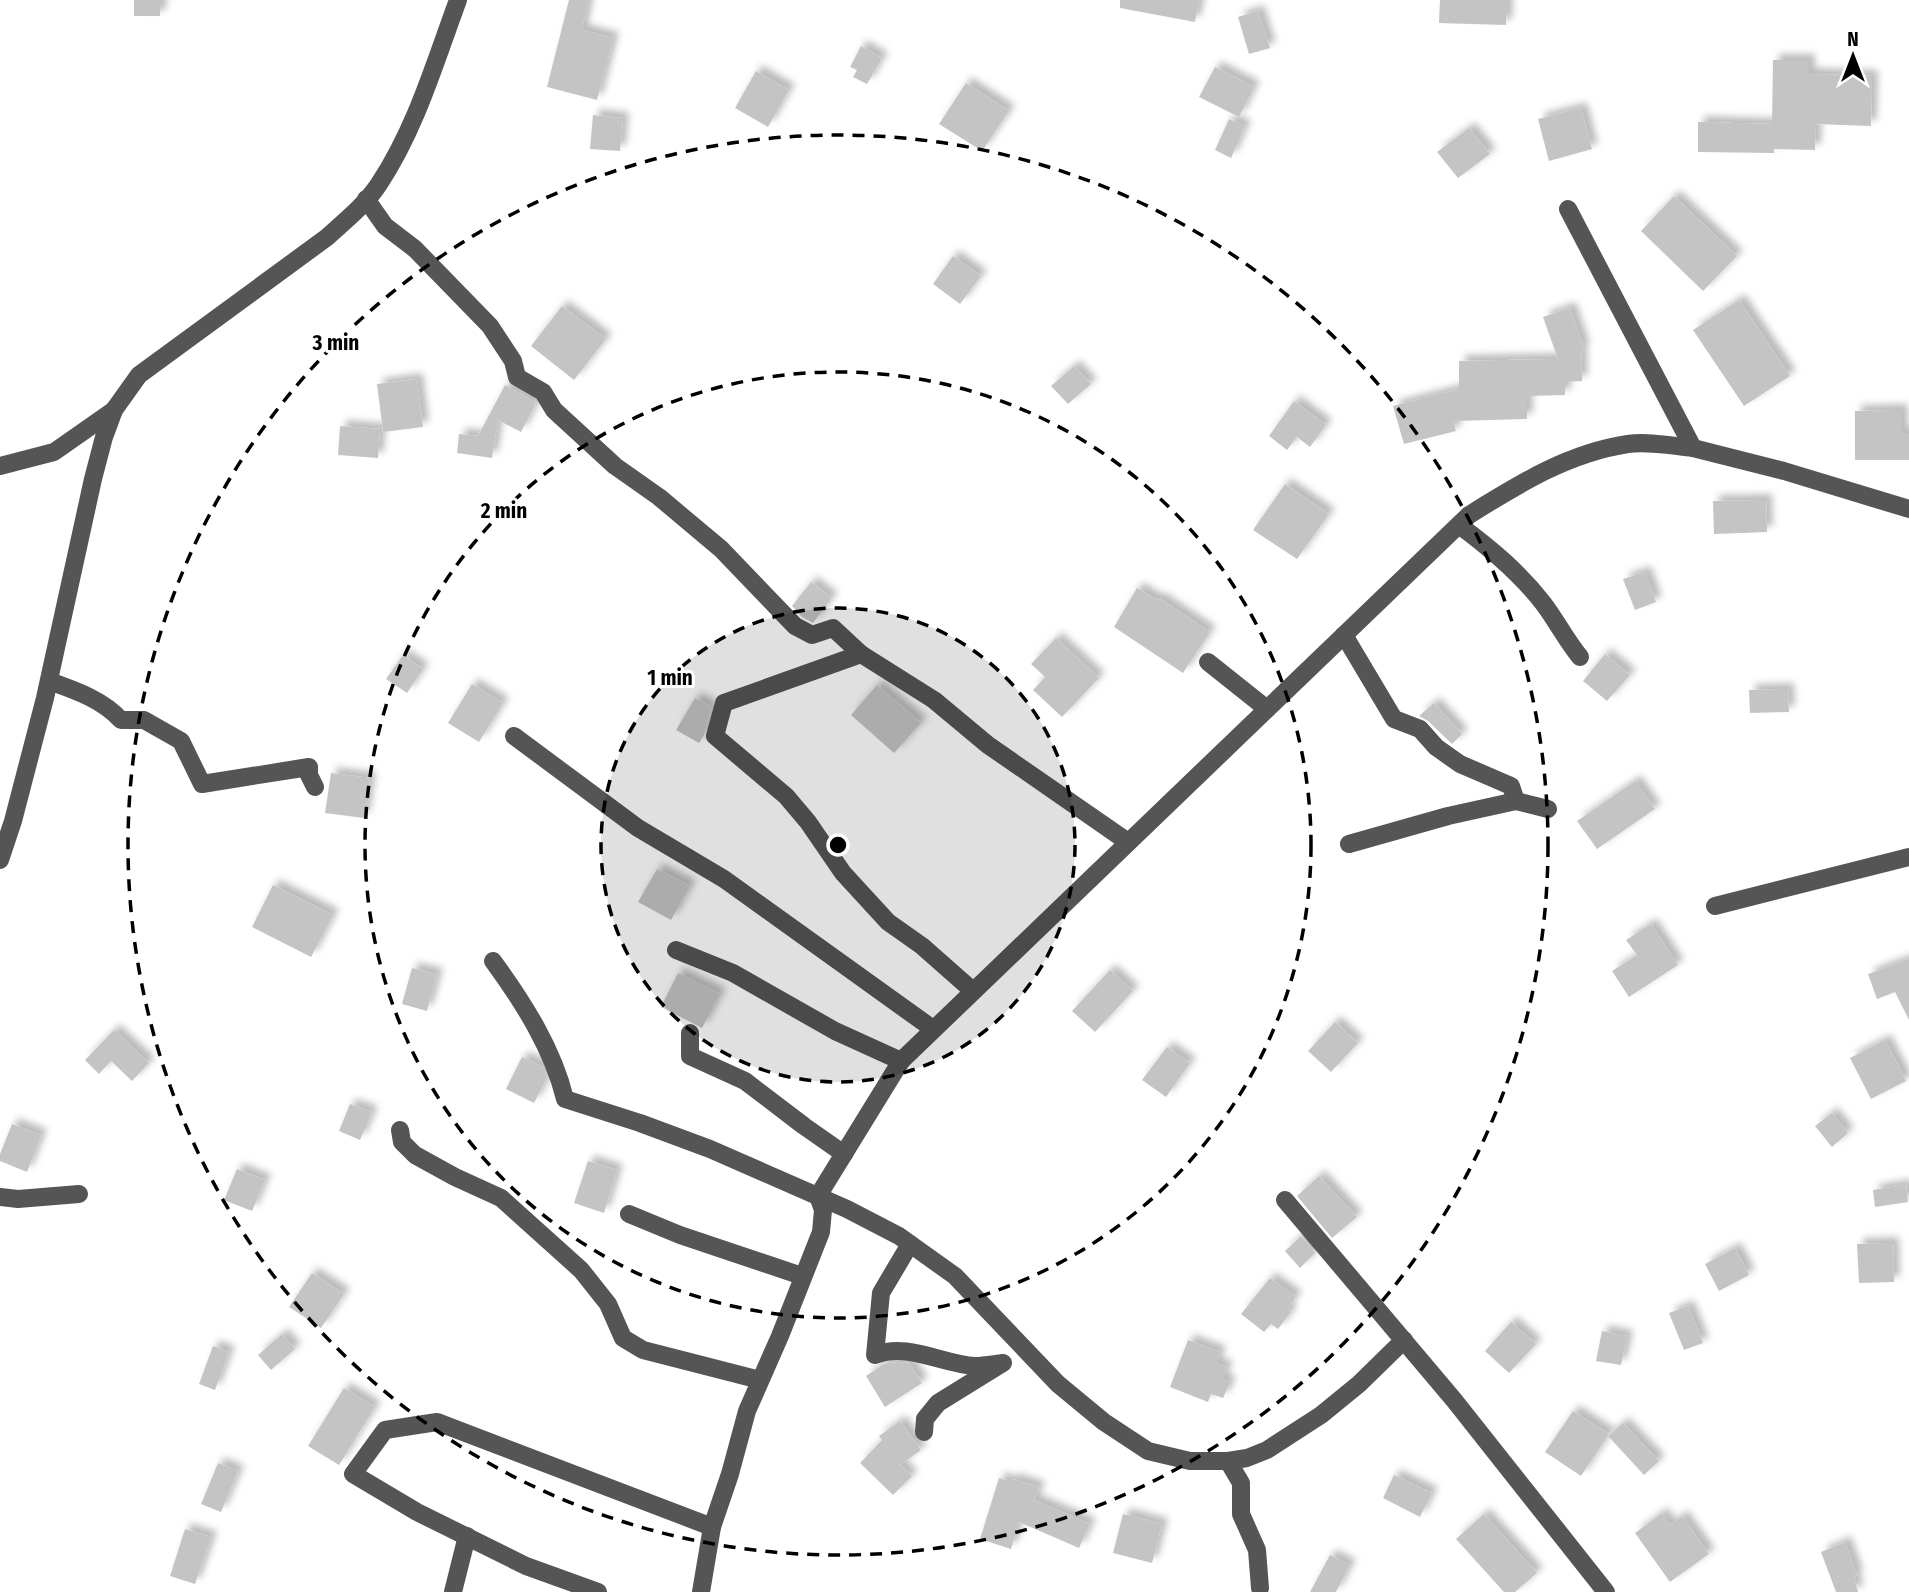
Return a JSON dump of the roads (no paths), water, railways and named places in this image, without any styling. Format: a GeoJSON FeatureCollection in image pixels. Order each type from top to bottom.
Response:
{"type":"FeatureCollection","features":[{"type":"Feature","properties":{"kind":"street"},"geometry":{"type":"LineString","coordinates":[[0,860],[13,821],[49,681],[93,479],[114,410],[139,375],[326,237],[379,185],[414,120],[457,0]]}},
{"type":"Feature","properties":{"kind":"street"},"geometry":{"type":"LineString","coordinates":[[366,199],[385,226],[415,249],[490,326],[513,361],[517,377],[543,392],[554,410],[615,466],[659,497],[721,549],[795,626],[812,635],[833,628],[860,654],[934,699],[988,745],[1128,842]]}},
{"type":"Feature","properties":{"kind":"street"},"geometry":{"type":"LineString","coordinates":[[1568,209],[1693,448]]}},
{"type":"Feature","properties":{"kind":"street"},"geometry":{"type":"LineString","coordinates":[[0,466],[54,452],[114,410]]}},
{"type":"Feature","properties":{"kind":"street"},"geometry":{"type":"LineString","coordinates":[[701,1592],[712,1527],[747,1410],[821,1232],[822,1210],[818,1196],[901,1061],[1469,515],[1522,481],[1578,455],[1630,444],[1693,448],[1784,471],[1909,509]]}},
{"type":"Feature","properties":{"kind":"street"},"geometry":{"type":"LineString","coordinates":[[1459,525],[1494,551],[1522,579],[1544,604],[1580,657]]}},
{"type":"Feature","properties":{"kind":"street"},"geometry":{"type":"LineString","coordinates":[[1344,635],[1394,719],[1420,729],[1436,747],[1460,764],[1511,786],[1516,801]]}},
{"type":"Feature","properties":{"kind":"street"},"geometry":{"type":"LineString","coordinates":[[860,654],[724,704],[715,736],[786,796],[808,822],[843,873],[888,922],[922,946],[973,991]]}},
{"type":"Feature","properties":{"kind":"street"},"geometry":{"type":"LineString","coordinates":[[1208,662],[1267,709]]}},
{"type":"Feature","properties":{"kind":"street"},"geometry":{"type":"LineString","coordinates":[[49,681],[88,696],[112,710],[121,720],[144,720],[181,741],[202,784],[309,767],[309,775],[315,787]]}},
{"type":"Feature","properties":{"kind":"street"},"geometry":{"type":"LineString","coordinates":[[513,736],[638,828],[724,879],[933,1029]]}},
{"type":"Feature","properties":{"kind":"street"},"geometry":{"type":"LineString","coordinates":[[1349,844],[1448,816],[1516,801],[1548,810]]}},
{"type":"Feature","properties":{"kind":"street"},"geometry":{"type":"LineString","coordinates":[[1715,906],[1909,857]]}},
{"type":"Feature","properties":{"kind":"street"},"geometry":{"type":"LineString","coordinates":[[676,950],[733,973],[835,1031],[901,1061]]}},
{"type":"Feature","properties":{"kind":"street"},"geometry":{"type":"LineString","coordinates":[[493,961],[520,999],[559,1076],[565,1099],[710,1149],[847,1209],[910,1244],[955,1276],[1058,1384],[1104,1422],[1148,1451],[1190,1461],[1228,1461],[1247,1458],[1267,1450],[1310,1423],[1359,1384],[1404,1340]]}},
{"type":"Feature","properties":{"kind":"street"},"geometry":{"type":"LineString","coordinates":[[690,1033],[690,1056],[745,1081],[844,1154]]}},
{"type":"Feature","properties":{"kind":"street"},"geometry":{"type":"LineString","coordinates":[[400,1130],[402,1142],[415,1155],[454,1177],[501,1198],[581,1270],[608,1304],[623,1338],[643,1350],[760,1380]]}},
{"type":"Feature","properties":{"kind":"street"},"geometry":{"type":"LineString","coordinates":[[0,1197],[18,1199],[79,1194]]}},
{"type":"Feature","properties":{"kind":"street"},"geometry":{"type":"LineString","coordinates":[[1285,1200],[1404,1340],[1606,1592]]}},
{"type":"Feature","properties":{"kind":"street"},"geometry":{"type":"LineString","coordinates":[[629,1214],[692,1240],[802,1276]]}},
{"type":"Feature","properties":{"kind":"street"},"geometry":{"type":"LineString","coordinates":[[910,1244],[881,1293],[875,1355],[886,1350],[906,1351],[974,1366],[1003,1363]]}},
{"type":"Feature","properties":{"kind":"street"},"geometry":{"type":"LineString","coordinates":[[924,1432],[925,1419],[938,1403],[1003,1363],[1014,1340]]}},
{"type":"Feature","properties":{"kind":"street"},"geometry":{"type":"LineString","coordinates":[[598,1592],[526,1566],[418,1512],[353,1474],[385,1430],[436,1422],[712,1527]]}},
{"type":"Feature","properties":{"kind":"street"},"geometry":{"type":"LineString","coordinates":[[1228,1461],[1241,1483],[1241,1514],[1257,1550],[1260,1588]]}},
{"type":"Feature","properties":{"kind":"street"},"geometry":{"type":"LineString","coordinates":[[453,1592],[467,1536]]}}]}
